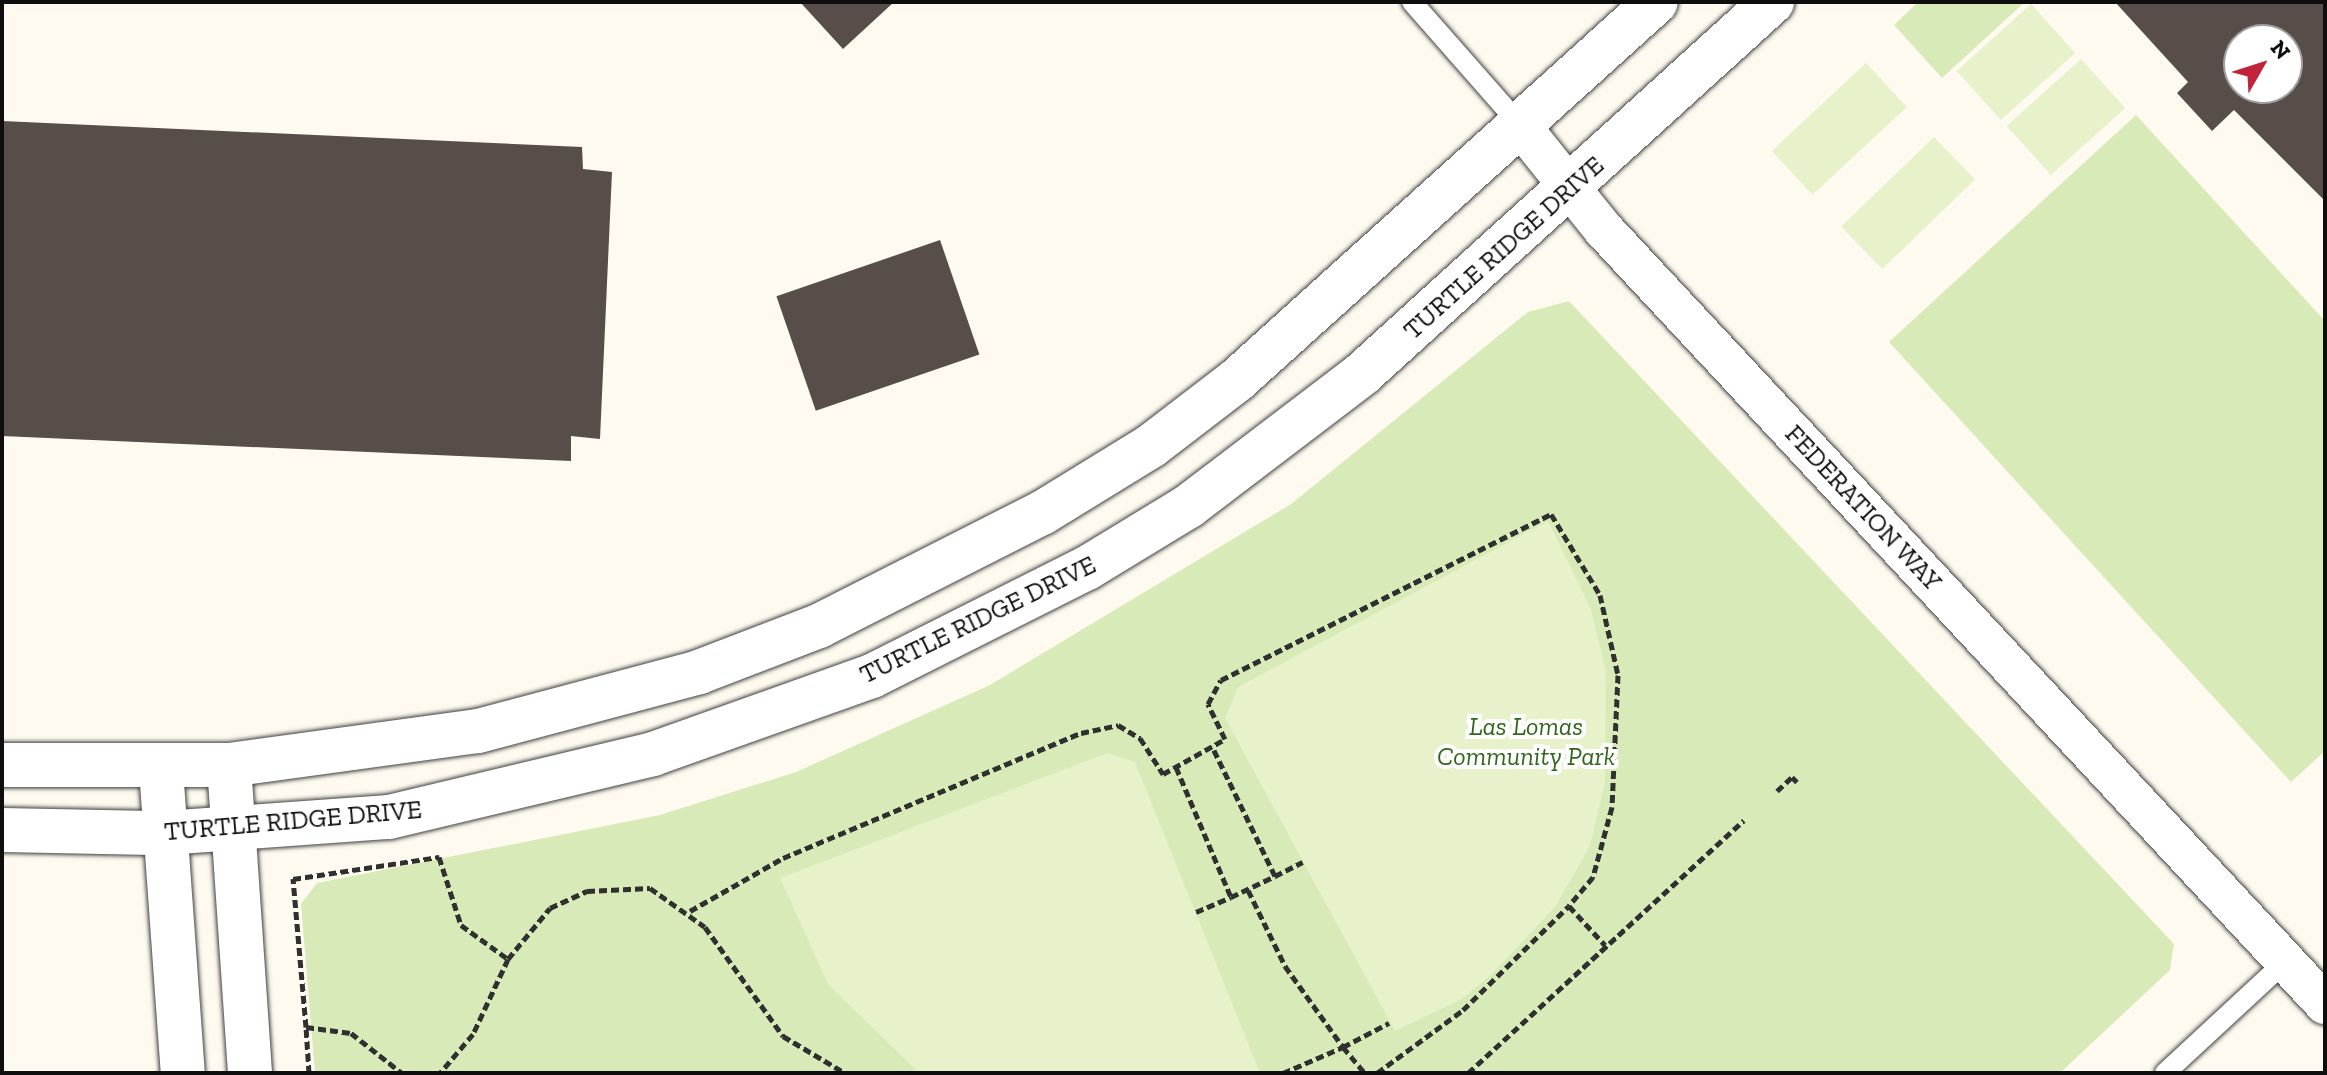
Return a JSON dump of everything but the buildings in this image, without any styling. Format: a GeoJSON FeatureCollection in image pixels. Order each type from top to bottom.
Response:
{"type":"FeatureCollection","features":[{"type":"Feature","properties":{"kind":"street"},"geometry":{"type":"LineString","coordinates":[[2,765],[161,769],[229,765],[478,731],[699,672],[932,572],[1151,446],[1237,380],[1656,2]]}},
{"type":"Feature","properties":{"kind":"street","name":"TURTLE RIDGE DRIVE"},"geometry":{"type":"LineString","coordinates":[[2,830],[165,833],[389,817],[504,794],[667,750],[872,676],[1087,568],[1189,506],[1362,374],[1571,190],[1772,2]]}},
{"type":"Feature","properties":{"kind":"street","name":"FEDERATION WAY"},"geometry":{"type":"LineString","coordinates":[[1519,124],[1571,190],[2325,1004]]}},
{"type":"Feature","properties":{"kind":"street"},"geometry":{"type":"LineString","coordinates":[[229,765],[250,1073]]}},
{"type":"Feature","properties":{"kind":"street"},"geometry":{"type":"LineString","coordinates":[[161,769],[183,1073]]}},
{"type":"Feature","properties":{"kind":"lane","name":"FEDERATION WAY"},"geometry":{"type":"LineString","coordinates":[[1412,2],[1519,124]]}},
{"type":"Feature","properties":{"kind":"lane"},"geometry":{"type":"LineString","coordinates":[[2165,1073],[2286,961]]}},
{"type":"Feature","properties":{"kind":"path"},"geometry":{"type":"LineString","coordinates":[[690,911],[783,858],[1081,733],[1118,725],[1140,738],[1163,774],[1225,739],[1208,704],[1221,680],[1551,514],[1600,595],[1620,705],[1604,843],[1593,877],[1569,906],[1463,1010],[1377,1073]]}},
{"type":"Feature","properties":{"kind":"path"},"geometry":{"type":"LineString","coordinates":[[1212,746],[1275,876]]}},
{"type":"Feature","properties":{"kind":"path"},"geometry":{"type":"LineString","coordinates":[[1176,767],[1231,897]]}},
{"type":"Feature","properties":{"kind":"path"},"geometry":{"type":"LineString","coordinates":[[1777,791],[1792,777],[1797,782]]}},
{"type":"Feature","properties":{"kind":"path"},"geometry":{"type":"LineString","coordinates":[[1468,1073],[1744,820]]}},
{"type":"Feature","properties":{"kind":"path"},"geometry":{"type":"LineString","coordinates":[[309,1073],[293,879],[439,857],[461,925],[508,959]]}},
{"type":"Feature","properties":{"kind":"path"},"geometry":{"type":"LineString","coordinates":[[1196,912],[1303,862]]}},
{"type":"Feature","properties":{"kind":"path"},"geometry":{"type":"LineString","coordinates":[[440,1073],[473,1034],[508,959],[533,922],[587,891],[650,888],[690,911],[761,1014],[808,1054],[845,1073]]}},
{"type":"Feature","properties":{"kind":"path"},"geometry":{"type":"LineString","coordinates":[[1248,890],[1285,966],[1365,1073]]}},
{"type":"Feature","properties":{"kind":"path"},"geometry":{"type":"LineString","coordinates":[[1569,906],[1605,945]]}},
{"type":"Feature","properties":{"kind":"path"},"geometry":{"type":"LineString","coordinates":[[1283,1073],[1389,1023]]}},
{"type":"Feature","properties":{"kind":"path"},"geometry":{"type":"LineString","coordinates":[[306,1027],[351,1033],[402,1073]]}},
{"type":"Feature","properties":{"kind":"green space"},"geometry":{"type":"Polygon","coordinates":[[[1918,2],[2025,2],[1942,78],[1894,25],[1918,2]]]}},
{"type":"Feature","properties":{"kind":"green space"},"geometry":{"type":"Polygon","coordinates":[[[2031,4],[2075,53],[2001,120],[1957,71],[2031,4]]]}},
{"type":"Feature","properties":{"kind":"green space"},"geometry":{"type":"Polygon","coordinates":[[[2081,59],[2125,108],[2051,175],[2007,126],[2081,59]]]}},
{"type":"Feature","properties":{"kind":"green space"},"geometry":{"type":"Polygon","coordinates":[[[1866,63],[1907,107],[1813,195],[1772,151],[1866,63]]]}},
{"type":"Feature","properties":{"kind":"green space"},"geometry":{"type":"Polygon","coordinates":[[[2136,115],[2325,321],[2325,751],[2291,782],[1889,342],[2136,115]]]}},
{"type":"Feature","properties":{"kind":"green space"},"geometry":{"type":"Polygon","coordinates":[[[1934,137],[1975,179],[1882,269],[1841,227],[1934,137]]]}},
{"type":"Feature","properties":{"kind":"green space","name":"Las Lomas Community Park"},"geometry":{"type":"Polygon","coordinates":[[[1569,301],[2174,944],[2170,970],[2060,1073],[315,1073],[301,904],[317,883],[660,815],[796,772],[990,685],[1291,504],[1528,312],[1569,301]]]}},
{"type":"Feature","properties":{"kind":"green space"},"geometry":{"type":"Polygon","coordinates":[[[1548,521],[1591,609],[1606,671],[1605,783],[1590,846],[1555,907],[1491,975],[1462,999],[1395,1031],[1225,718],[1238,687],[1548,521]]]}},
{"type":"Feature","properties":{"kind":"green space"},"geometry":{"type":"Polygon","coordinates":[[[1107,753],[1135,762],[1260,1073],[919,1073],[828,984],[780,878],[1107,753]]]}}]}
